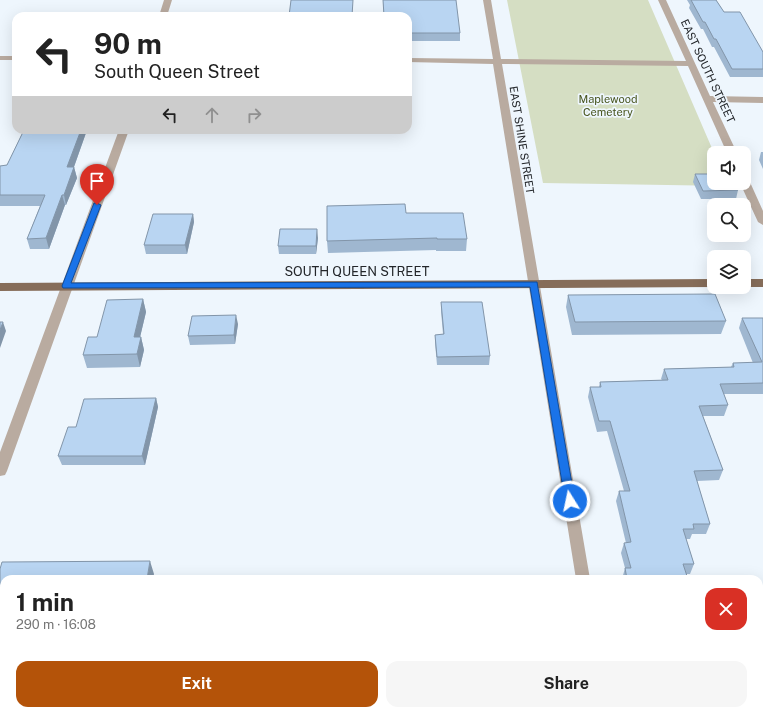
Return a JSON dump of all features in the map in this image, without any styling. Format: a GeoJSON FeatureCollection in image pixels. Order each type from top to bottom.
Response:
{"type":"FeatureCollection","features":[{"type":"Feature","properties":{"kind":"main road","name":"SOUTH QUEEN STREET"},"geometry":{"type":"LineString","coordinates":[[0,287],[707,283]]}},
{"type":"Feature","properties":{"kind":"main road"},"geometry":{"type":"LineString","coordinates":[[751,283],[763,283]]}},
{"type":"Feature","properties":{"kind":"street"},"geometry":{"type":"LineString","coordinates":[[164,12],[168,0]]}},
{"type":"Feature","properties":{"kind":"street","name":"EAST SHINE STREET"},"geometry":{"type":"LineString","coordinates":[[487,0],[582,575]]}},
{"type":"Feature","properties":{"kind":"street","name":"EAST SOUTH STREET"},"geometry":{"type":"LineString","coordinates":[[662,0],[729,146]]}},
{"type":"Feature","properties":{"kind":"street"},"geometry":{"type":"LineString","coordinates":[[0,58],[12,58]]}},
{"type":"Feature","properties":{"kind":"street"},"geometry":{"type":"LineString","coordinates":[[412,60],[691,64]]}},
{"type":"Feature","properties":{"kind":"street"},"geometry":{"type":"LineString","coordinates":[[708,99],[763,100]]}},
{"type":"Feature","properties":{"kind":"street"},"geometry":{"type":"LineString","coordinates":[[0,471],[123,134]]}},
{"type":"Feature","properties":{"kind":"street"},"geometry":{"type":"LineString","coordinates":[[749,190],[763,222]]}},
{"type":"Feature","properties":{"kind":"green space","name":"Maplewood Cemetery"},"geometry":{"type":"Polygon","coordinates":[[[507,0],[648,0],[711,146],[707,146],[707,186],[543,183],[507,0]]]}},
{"type":"Feature","properties":{"kind":"building"},"geometry":{"type":"Polygon","coordinates":[[[291,0],[353,0],[352,12],[290,12],[291,0]]]}},
{"type":"Feature","properties":{"kind":"building"},"geometry":{"type":"Polygon","coordinates":[[[383,0],[456,0],[460,33],[412,33],[412,12],[384,12],[383,0]]]}},
{"type":"Feature","properties":{"kind":"building"},"geometry":{"type":"Polygon","coordinates":[[[691,0],[716,0],[724,12],[740,12],[763,52],[763,69],[732,69],[716,39],[714,39],[705,22],[703,22],[691,0]]]}},
{"type":"Feature","properties":{"kind":"building"},"geometry":{"type":"Polygon","coordinates":[[[22,134],[79,134],[67,167],[74,167],[46,238],[27,239],[45,195],[0,195],[0,166],[7,165],[22,134]]]}},
{"type":"Feature","properties":{"kind":"building"},"geometry":{"type":"Polygon","coordinates":[[[695,174],[707,174],[707,190],[738,190],[703,191],[695,174]]]}},
{"type":"Feature","properties":{"kind":"building"},"geometry":{"type":"Polygon","coordinates":[[[405,204],[406,213],[463,213],[467,239],[437,238],[327,241],[327,206],[405,204]]]}},
{"type":"Feature","properties":{"kind":"building"},"geometry":{"type":"Polygon","coordinates":[[[153,214],[193,214],[185,245],[144,245],[153,214]]]}},
{"type":"Feature","properties":{"kind":"building"},"geometry":{"type":"Polygon","coordinates":[[[280,229],[317,229],[316,246],[278,246],[280,229]]]}},
{"type":"Feature","properties":{"kind":"building"},"geometry":{"type":"Polygon","coordinates":[[[715,294],[726,321],[575,322],[568,295],[715,294]]]}},
{"type":"Feature","properties":{"kind":"building"},"geometry":{"type":"Polygon","coordinates":[[[143,299],[134,337],[141,337],[137,354],[83,355],[88,337],[97,337],[107,300],[143,299]]]}},
{"type":"Feature","properties":{"kind":"building"},"geometry":{"type":"Polygon","coordinates":[[[441,302],[482,302],[490,356],[437,357],[435,335],[444,334],[441,302]]]}},
{"type":"Feature","properties":{"kind":"building"},"geometry":{"type":"Polygon","coordinates":[[[236,315],[234,335],[188,336],[192,316],[236,315]]]}},
{"type":"Feature","properties":{"kind":"building"},"geometry":{"type":"Polygon","coordinates":[[[742,318],[763,318],[763,383],[720,384],[728,405],[699,406],[723,470],[694,471],[710,524],[693,524],[694,529],[683,529],[694,564],[683,564],[687,575],[626,575],[625,568],[631,568],[624,543],[631,542],[619,491],[630,491],[610,421],[599,421],[590,387],[601,387],[600,382],[668,380],[664,369],[734,367],[733,363],[762,362],[742,318]]]}},
{"type":"Feature","properties":{"kind":"building"},"geometry":{"type":"Polygon","coordinates":[[[0,322],[3,322],[0,330],[0,322]]]}},
{"type":"Feature","properties":{"kind":"building"},"geometry":{"type":"Polygon","coordinates":[[[156,398],[142,456],[58,456],[68,427],[76,427],[84,399],[156,398]]]}},
{"type":"Feature","properties":{"kind":"building"},"geometry":{"type":"Polygon","coordinates":[[[150,561],[148,575],[0,575],[2,562],[150,561]]]}},
{"type":"Feature","properties":{"kind":"route"},"geometry":{"type":"LineString","coordinates":[[97,205],[66,286],[534,284],[570,501]]}}]}
